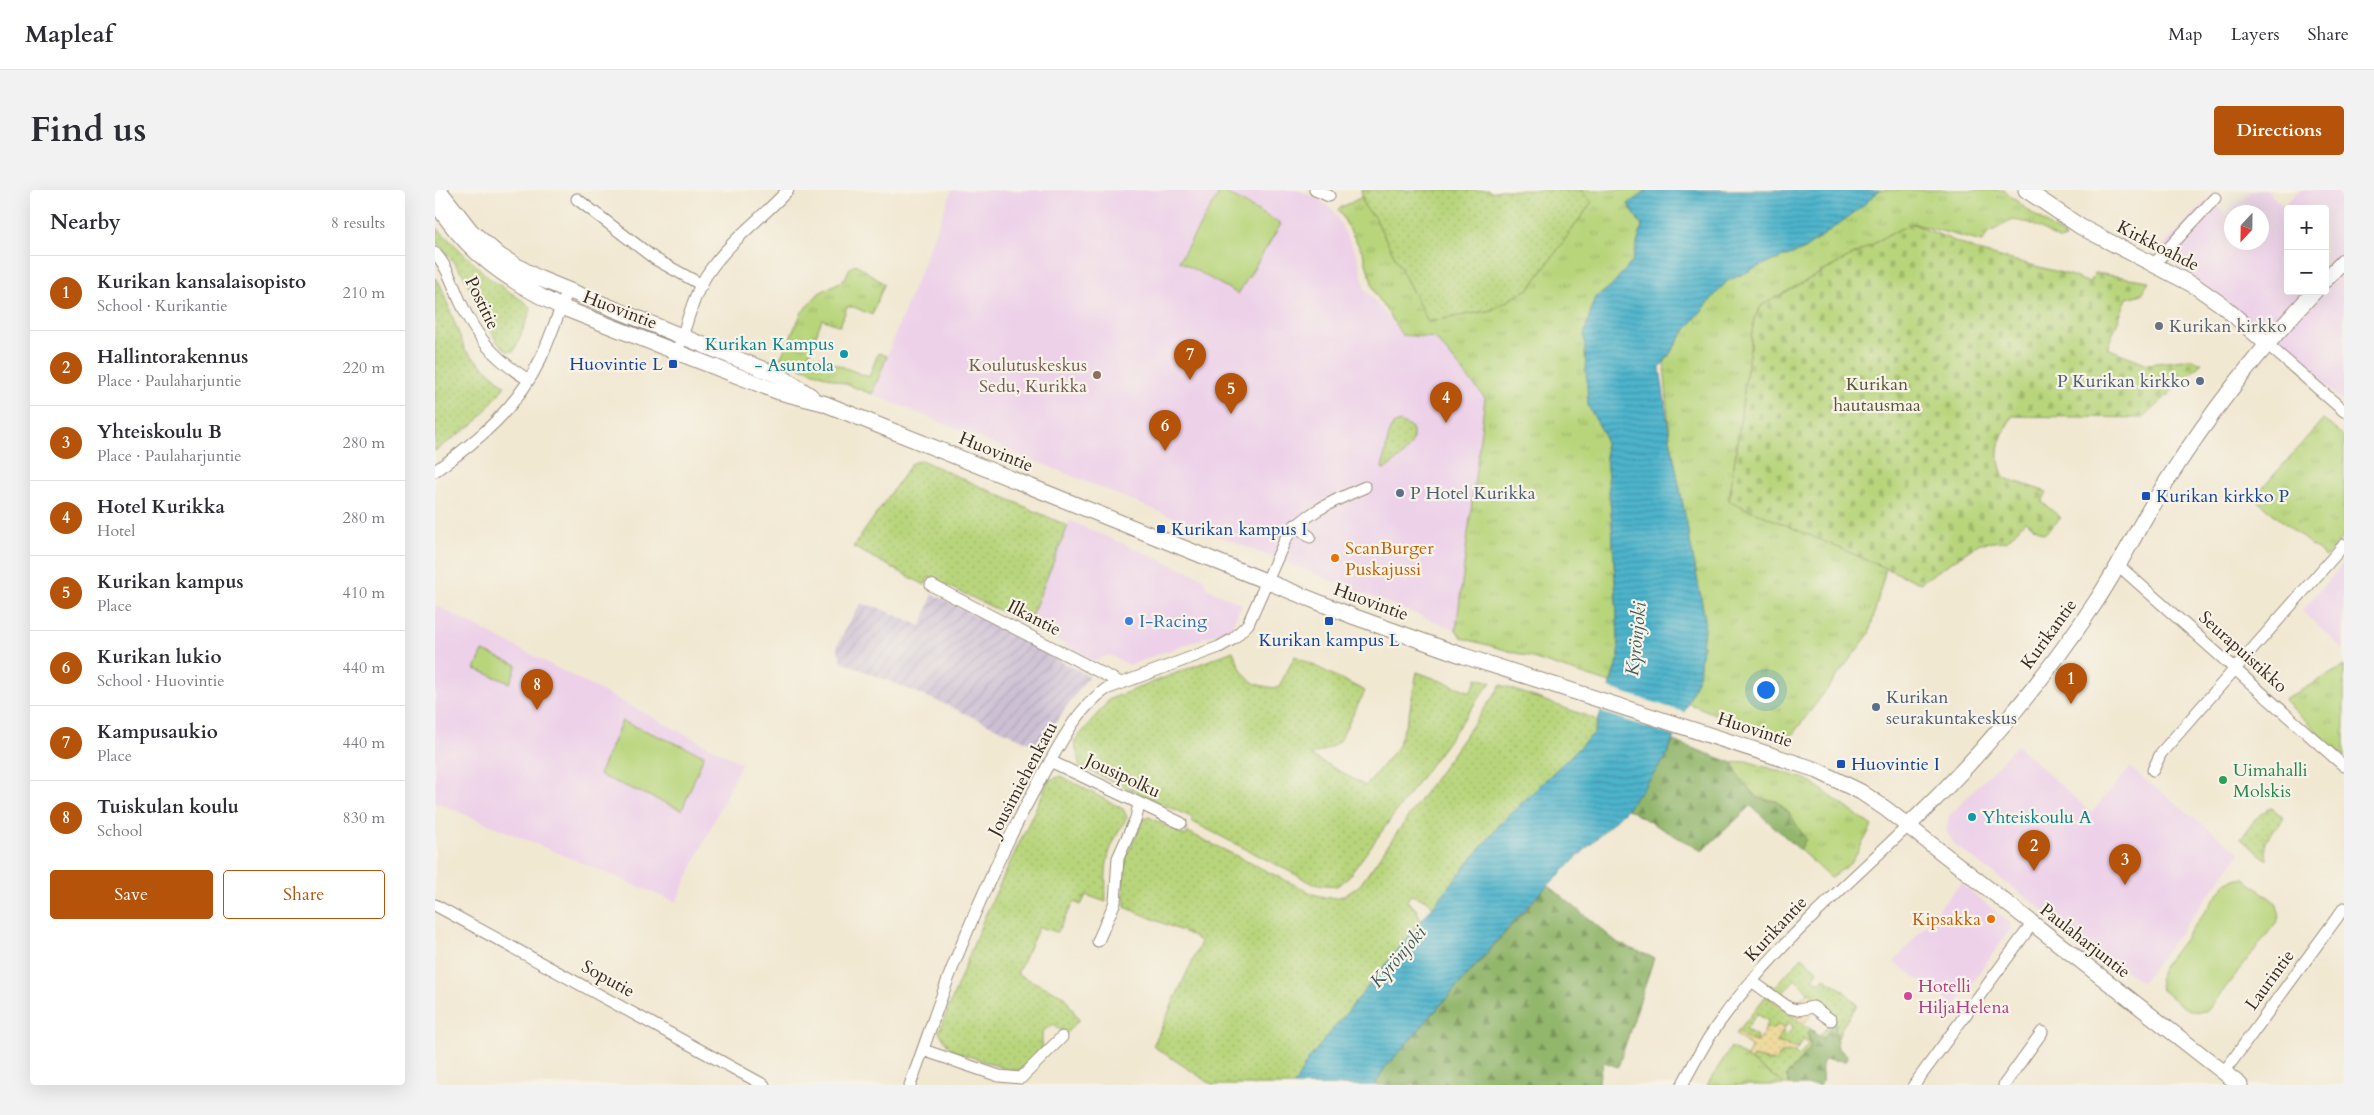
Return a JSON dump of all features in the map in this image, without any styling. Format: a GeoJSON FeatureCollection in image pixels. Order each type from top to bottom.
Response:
{"type":"FeatureCollection","features":[{"type":"Feature","properties":{"kind":"main road","name":"Huovintie"},"geometry":{"type":"LineString","coordinates":[[439,190],[471,231],[500,256],[539,278],[782,377],[823,403]]}},
{"type":"Feature","properties":{"kind":"main road","name":"Kirkkoahde"},"geometry":{"type":"LineString","coordinates":[[2026,190],[2081,227],[2195,286],[2222,305],[2267,344]]}},
{"type":"Feature","properties":{"kind":"main road","name":"Huovintie"},"geometry":{"type":"LineString","coordinates":[[435,201],[461,237],[491,266],[531,292],[561,307],[779,392],[823,403],[1355,617],[1464,656],[1814,769],[1861,792],[1908,826]]}},
{"type":"Feature","properties":{"kind":"main road"},"geometry":{"type":"LineString","coordinates":[[2329,276],[2344,261]]}},
{"type":"Feature","properties":{"kind":"main road","name":"Kurikantie"},"geometry":{"type":"LineString","coordinates":[[1908,826],[1933,802],[2019,707],[2096,602],[2171,474],[2267,344],[2311,295]]}},
{"type":"Feature","properties":{"kind":"main road","name":"Paulaharjuntie"},"geometry":{"type":"LineString","coordinates":[[1908,826],[2240,1085]]}},
{"type":"Feature","properties":{"kind":"street"},"geometry":{"type":"LineString","coordinates":[[677,352],[702,285],[709,272],[729,246],[788,190]]}},
{"type":"Feature","properties":{"kind":"street"},"geometry":{"type":"LineString","coordinates":[[1315,190],[1329,196]]}},
{"type":"Feature","properties":{"kind":"street"},"geometry":{"type":"LineString","coordinates":[[2154,264],[2215,198]]}},
{"type":"Feature","properties":{"kind":"street"},"geometry":{"type":"LineString","coordinates":[[577,199],[655,259],[702,285]]}},
{"type":"Feature","properties":{"kind":"street","name":"Postitie"},"geometry":{"type":"LineString","coordinates":[[435,253],[452,280],[470,323],[483,344],[513,371],[529,380]]}},
{"type":"Feature","properties":{"kind":"street"},"geometry":{"type":"LineString","coordinates":[[435,471],[466,450],[500,418],[529,380],[541,357],[568,290]]}},
{"type":"Feature","properties":{"kind":"street"},"geometry":{"type":"LineString","coordinates":[[2267,344],[2343,406]]}},
{"type":"Feature","properties":{"kind":"street"},"geometry":{"type":"LineString","coordinates":[[1310,537],[1295,526],[1314,512],[1365,487]]}},
{"type":"Feature","properties":{"kind":"street","name":"Jousimiehenkatu"},"geometry":{"type":"LineString","coordinates":[[909,1085],[959,951],[983,894],[1050,761],[1073,722],[1093,699],[1121,683],[1219,647],[1233,639],[1248,624],[1286,538],[1295,526]]}},
{"type":"Feature","properties":{"kind":"street"},"geometry":{"type":"LineString","coordinates":[[2153,770],[2161,753],[2344,545]]}},
{"type":"Feature","properties":{"kind":"street","name":"Seurapuistikko"},"geometry":{"type":"LineString","coordinates":[[2118,565],[2344,766]]}},
{"type":"Feature","properties":{"kind":"street","name":"Ilkantie"},"geometry":{"type":"LineString","coordinates":[[931,585],[1121,683]]}},
{"type":"Feature","properties":{"kind":"street","name":"Jousipolku"},"geometry":{"type":"LineString","coordinates":[[1050,761],[1181,823]]}},
{"type":"Feature","properties":{"kind":"street"},"geometry":{"type":"LineString","coordinates":[[1098,941],[1115,902],[1118,858],[1136,818],[1139,804]]}},
{"type":"Feature","properties":{"kind":"street","name":"Kurikantie"},"geometry":{"type":"LineString","coordinates":[[1682,1085],[1708,1039],[1753,982],[1806,923],[1908,826]]}},
{"type":"Feature","properties":{"kind":"street","name":"Soputie"},"geometry":{"type":"LineString","coordinates":[[435,904],[764,1085]]}},
{"type":"Feature","properties":{"kind":"street","name":"Laurintie"},"geometry":{"type":"LineString","coordinates":[[2224,1072],[2344,908]]}},
{"type":"Feature","properties":{"kind":"street"},"geometry":{"type":"LineString","coordinates":[[1914,1085],[2032,924]]}},
{"type":"Feature","properties":{"kind":"street"},"geometry":{"type":"LineString","coordinates":[[1753,982],[1789,1008],[1798,1010],[1813,1007],[1831,1020]]}},
{"type":"Feature","properties":{"kind":"street"},"geometry":{"type":"LineString","coordinates":[[2004,1085],[2041,1032]]}},
{"type":"Feature","properties":{"kind":"street"},"geometry":{"type":"LineString","coordinates":[[923,1050],[999,1076],[1021,1078],[1061,1037]]}},
{"type":"Feature","properties":{"kind":"shaded area","name":"Koulutuskeskus Sedu, Kurikka"},"geometry":{"type":"Polygon","coordinates":[[[952,190],[1298,190],[1318,199],[1333,210],[1358,257],[1365,289],[1402,335],[1435,338],[1485,398],[1456,630],[1221,537],[872,394],[952,190]]]}},
{"type":"Feature","properties":{"kind":"shaded area"},"geometry":{"type":"Polygon","coordinates":[[[2252,190],[2266,190],[2284,205],[2284,295],[2329,295],[2329,205],[2284,205],[2300,190],[2344,190],[2344,402],[2252,322],[2158,251],[2209,198],[2224,213],[2224,250],[2269,250],[2269,205],[2236,205],[2252,190]]]}},
{"type":"Feature","properties":{"kind":"shaded area"},"geometry":{"type":"Polygon","coordinates":[[[1070,521],[1203,578],[1208,589],[1242,604],[1231,628],[1129,665],[1110,655],[1094,661],[1028,624],[1070,521]]]}},
{"type":"Feature","properties":{"kind":"shaded area"},"geometry":{"type":"Polygon","coordinates":[[[2344,562],[2344,650],[2302,611],[2344,562]]]}},
{"type":"Feature","properties":{"kind":"shaded area"},"geometry":{"type":"Polygon","coordinates":[[[933,594],[1089,676],[1061,714],[1040,748],[942,703],[842,662],[837,647],[847,625],[861,604],[877,607],[921,626],[933,594]]]}},
{"type":"Feature","properties":{"kind":"shaded area"},"geometry":{"type":"Polygon","coordinates":[[[435,605],[741,763],[676,902],[435,802],[435,605]]]}},
{"type":"Feature","properties":{"kind":"shaded area"},"geometry":{"type":"Polygon","coordinates":[[[2017,745],[2091,813],[2130,768],[2240,853],[2142,983],[1956,846],[1946,831],[1949,816],[2017,745]]]}},
{"type":"Feature","properties":{"kind":"shaded area"},"geometry":{"type":"Polygon","coordinates":[[[1961,883],[2010,923],[2010,930],[1955,1006],[1894,962],[1961,883]]]}},
{"type":"Feature","properties":{"kind":"green space"},"geometry":{"type":"Polygon","coordinates":[[[1221,190],[1281,224],[1238,294],[1179,261],[1221,190]]]}},
{"type":"Feature","properties":{"kind":"green space"},"geometry":{"type":"Polygon","coordinates":[[[1361,190],[1489,190],[1490,192],[1501,190],[1580,190],[1592,202],[1530,288],[1492,310],[1427,322],[1375,218],[1364,206],[1361,190]]]}},
{"type":"Feature","properties":{"kind":"green space"},"geometry":{"type":"Polygon","coordinates":[[[1580,190],[1647,190],[1628,204],[1642,226],[1632,262],[1611,286],[1594,299],[1588,406],[1604,434],[1612,524],[1619,657],[1610,683],[1520,654],[1462,638],[1456,630],[1485,398],[1435,338],[1402,335],[1375,293],[1363,253],[1338,209],[1362,197],[1364,206],[1375,218],[1428,322],[1492,310],[1530,288],[1592,202],[1580,190]]]}},
{"type":"Feature","properties":{"kind":"green space"},"geometry":{"type":"Polygon","coordinates":[[[1880,190],[2004,190],[2066,238],[2060,240],[2030,223],[2013,220],[1988,233],[1982,242],[1911,223],[1762,305],[1754,318],[1729,501],[1886,568],[1869,634],[1786,743],[1688,703],[1699,675],[1705,619],[1670,438],[1664,363],[1687,328],[1727,281],[1767,263],[1803,250],[1859,209],[1880,190]]]}},
{"type":"Feature","properties":{"kind":"green space","name":"Kurikan hautausmaa"},"geometry":{"type":"Polygon","coordinates":[[[1911,223],[1981,252],[2066,274],[2090,283],[2095,273],[2149,281],[2142,294],[2127,298],[2107,348],[2148,364],[2192,359],[2202,363],[2143,418],[2012,416],[2000,440],[1998,453],[2004,478],[2047,492],[2042,502],[2061,518],[2044,534],[2025,521],[2007,541],[1980,543],[1920,583],[1729,501],[1754,318],[1762,305],[1911,223]]]}},
{"type":"Feature","properties":{"kind":"green space"},"geometry":{"type":"Polygon","coordinates":[[[435,226],[489,278],[526,303],[531,310],[514,351],[507,351],[497,342],[463,274],[435,240],[435,226]]]}},
{"type":"Feature","properties":{"kind":"green space"},"geometry":{"type":"Polygon","coordinates":[[[856,264],[884,284],[872,315],[854,307],[847,307],[840,326],[822,319],[809,354],[869,377],[878,353],[887,356],[872,394],[780,359],[802,312],[819,293],[845,279],[849,269],[856,264]]]}},
{"type":"Feature","properties":{"kind":"green space"},"geometry":{"type":"Polygon","coordinates":[[[435,278],[440,284],[465,350],[505,386],[476,422],[435,451],[435,278]]]}},
{"type":"Feature","properties":{"kind":"green space"},"geometry":{"type":"Polygon","coordinates":[[[2323,419],[2344,437],[2344,536],[2326,557],[2254,498],[2323,419]]]}},
{"type":"Feature","properties":{"kind":"green space"},"geometry":{"type":"Polygon","coordinates":[[[1400,422],[1412,428],[1412,441],[1401,457],[1384,470],[1382,468],[1390,429],[1393,425],[1400,422]]]}},
{"type":"Feature","properties":{"kind":"green space"},"geometry":{"type":"Polygon","coordinates":[[[921,460],[1068,526],[1028,624],[929,577],[925,585],[853,547],[912,463],[921,460]]]}},
{"type":"Feature","properties":{"kind":"green space"},"geometry":{"type":"Polygon","coordinates":[[[483,651],[517,665],[510,683],[475,669],[483,651]]]}},
{"type":"Feature","properties":{"kind":"green space"},"geometry":{"type":"Polygon","coordinates":[[[1233,651],[1244,674],[1259,685],[1278,688],[1295,656],[1365,691],[1339,742],[1323,751],[1310,755],[1366,786],[1398,746],[1409,714],[1417,672],[1471,692],[1477,678],[1491,682],[1347,879],[1337,886],[1314,884],[1191,821],[1193,818],[1079,766],[1074,742],[1110,699],[1233,651]]]}},
{"type":"Feature","properties":{"kind":"green space"},"geometry":{"type":"Polygon","coordinates":[[[2344,666],[2344,757],[2284,700],[2344,666]]]}},
{"type":"Feature","properties":{"kind":"green space"},"geometry":{"type":"Polygon","coordinates":[[[1501,685],[1598,720],[1594,733],[1500,824],[1433,907],[1427,900],[1410,895],[1407,901],[1417,910],[1421,922],[1308,1060],[1294,1085],[1213,1085],[1153,1046],[1201,942],[1193,936],[1125,907],[1123,880],[1127,855],[1143,820],[1149,817],[1186,836],[1188,832],[1313,894],[1327,898],[1343,896],[1360,885],[1501,685]]]}},
{"type":"Feature","properties":{"kind":"green space"},"geometry":{"type":"Polygon","coordinates":[[[622,721],[704,755],[682,810],[599,775],[622,721]]]}},
{"type":"Feature","properties":{"kind":"green space"},"geometry":{"type":"Polygon","coordinates":[[[1673,741],[1733,763],[1740,778],[1757,798],[1776,801],[1789,813],[1807,839],[1800,850],[1751,806],[1702,851],[1627,809],[1665,759],[1673,741]]]}},
{"type":"Feature","properties":{"kind":"green space"},"geometry":{"type":"Polygon","coordinates":[[[1746,761],[1808,780],[1872,826],[1852,862],[1831,878],[1800,850],[1806,839],[1789,813],[1777,801],[1757,798],[1740,778],[1733,763],[1746,761]]]}},
{"type":"Feature","properties":{"kind":"green space"},"geometry":{"type":"Polygon","coordinates":[[[1061,776],[1123,809],[1127,817],[1110,849],[1106,867],[1106,902],[1086,895],[1081,905],[1074,902],[1057,932],[1039,927],[1017,974],[1064,996],[1079,1020],[1065,1034],[1053,1024],[1042,1032],[1042,1049],[1024,1069],[1012,1071],[951,1050],[939,1032],[984,918],[1049,780],[1061,776]]]}},
{"type":"Feature","properties":{"kind":"green space"},"geometry":{"type":"Polygon","coordinates":[[[2272,808],[2284,818],[2265,841],[2267,860],[2241,839],[2258,816],[2272,808]]]}},
{"type":"Feature","properties":{"kind":"green space"},"geometry":{"type":"Polygon","coordinates":[[[2235,879],[2245,879],[2276,903],[2279,912],[2278,920],[2208,1010],[2201,1012],[2188,1009],[2161,989],[2159,978],[2161,970],[2227,882],[2235,879]]]}},
{"type":"Feature","properties":{"kind":"green space"},"geometry":{"type":"Polygon","coordinates":[[[1548,885],[1618,943],[1654,958],[1618,1067],[1604,1062],[1597,1085],[1375,1085],[1384,1069],[1548,885]]]}},
{"type":"Feature","properties":{"kind":"green space"},"geometry":{"type":"Polygon","coordinates":[[[1802,957],[1818,971],[1813,978],[1819,983],[1824,978],[1829,981],[1846,993],[1857,1005],[1842,1027],[1838,1038],[1835,1030],[1823,1039],[1819,1037],[1830,1022],[1813,1001],[1813,993],[1808,992],[1795,979],[1783,993],[1794,1002],[1789,1003],[1771,991],[1802,957]]]}},
{"type":"Feature","properties":{"kind":"green space"},"geometry":{"type":"Polygon","coordinates":[[[1766,996],[1815,1032],[1810,1031],[1808,1039],[1811,1044],[1809,1050],[1786,1076],[1790,1085],[1786,1085],[1751,1061],[1753,1057],[1774,1062],[1785,1051],[1790,1051],[1799,1056],[1809,1043],[1804,1039],[1798,1048],[1776,1042],[1783,1031],[1788,1035],[1793,1026],[1788,1022],[1785,1027],[1778,1025],[1771,1030],[1765,1027],[1768,1021],[1757,1014],[1746,1029],[1757,1036],[1756,1042],[1749,1040],[1738,1031],[1766,996]]]}},
{"type":"Feature","properties":{"kind":"green space"},"geometry":{"type":"Polygon","coordinates":[[[1832,1024],[1837,1025],[1835,1030],[1838,1048],[1847,1055],[1848,1059],[1845,1061],[1825,1059],[1822,1066],[1821,1085],[1790,1085],[1786,1076],[1809,1050],[1811,1044],[1807,1033],[1810,1030],[1823,1039],[1832,1024]]]}},
{"type":"Feature","properties":{"kind":"green space"},"geometry":{"type":"Polygon","coordinates":[[[1731,1047],[1786,1085],[1707,1085],[1731,1047]]]}},
{"type":"Feature","properties":{"kind":"sand"},"geometry":{"type":"Polygon","coordinates":[[[1808,992],[1813,993],[1813,1001],[1818,1007],[1803,1024],[1766,996],[1789,1002],[1799,1000],[1808,992]]]}},
{"type":"Feature","properties":{"kind":"sand"},"geometry":{"type":"Polygon","coordinates":[[[1778,1025],[1785,1027],[1776,1042],[1798,1048],[1794,1052],[1781,1053],[1774,1062],[1753,1057],[1751,1061],[1746,1058],[1752,1047],[1736,1035],[1738,1031],[1749,1040],[1756,1042],[1760,1039],[1766,1028],[1773,1029],[1778,1025]]]}},
{"type":"Feature","properties":{"kind":"water","name":"Kyrönjoki"},"geometry":{"type":"Polygon","coordinates":[[[1647,190],[1880,190],[1859,209],[1803,250],[1767,263],[1727,281],[1687,328],[1660,368],[1670,438],[1705,619],[1699,675],[1665,759],[1627,809],[1534,899],[1384,1069],[1375,1085],[1294,1085],[1308,1060],[1500,824],[1594,733],[1619,657],[1612,524],[1604,434],[1588,406],[1584,335],[1594,299],[1611,286],[1632,262],[1642,226],[1628,204],[1647,190]]]}},
{"type":"Feature","properties":{"kind":"pier"},"geometry":{"type":"Polygon","coordinates":[[[1606,687],[1687,713],[1677,737],[1598,711],[1606,687]]]}},
{"type":"Feature","properties":{"kind":"place","name":"Kurikan kirkko"},"geometry":{"type":"Point","coordinates":[2159,326]}},
{"type":"Feature","properties":{"kind":"place","name":"Kurikan Kampus - Asuntola"},"geometry":{"type":"Point","coordinates":[844,354]}},
{"type":"Feature","properties":{"kind":"place","name":"Huovintie L"},"geometry":{"type":"Point","coordinates":[673,364]}},
{"type":"Feature","properties":{"kind":"place","name":"Koulutuskeskus Sedu, Kurikka"},"geometry":{"type":"Point","coordinates":[1097,375]}},
{"type":"Feature","properties":{"kind":"place","name":"Kampusaukio"},"geometry":{"type":"Point","coordinates":[1190,380]}},
{"type":"Feature","properties":{"kind":"place","name":"P Kurikan kirkko"},"geometry":{"type":"Point","coordinates":[2200,381]}},
{"type":"Feature","properties":{"kind":"place","name":"Kurikan kampus"},"geometry":{"type":"Point","coordinates":[1231,414]}},
{"type":"Feature","properties":{"kind":"place","name":"Hotel Kurikka"},"geometry":{"type":"Point","coordinates":[1446,423]}},
{"type":"Feature","properties":{"kind":"place","name":"Kurikan lukio"},"geometry":{"type":"Point","coordinates":[1165,451]}},
{"type":"Feature","properties":{"kind":"place","name":"P Hotel Kurikka"},"geometry":{"type":"Point","coordinates":[1400,493]}},
{"type":"Feature","properties":{"kind":"place","name":"Kurikan kirkko P"},"geometry":{"type":"Point","coordinates":[2146,496]}},
{"type":"Feature","properties":{"kind":"place","name":"Kurikan kampus I"},"geometry":{"type":"Point","coordinates":[1161,529]}},
{"type":"Feature","properties":{"kind":"place","name":"ScanBurger Puskajussi"},"geometry":{"type":"Point","coordinates":[1335,558]}},
{"type":"Feature","properties":{"kind":"place","name":"I-Racing"},"geometry":{"type":"Point","coordinates":[1129,621]}},
{"type":"Feature","properties":{"kind":"place","name":"Kurikan kampus L"},"geometry":{"type":"Point","coordinates":[1329,621]}},
{"type":"Feature","properties":{"kind":"place","name":"Kurikan kansalaisopisto"},"geometry":{"type":"Point","coordinates":[2071,704]}},
{"type":"Feature","properties":{"kind":"place","name":"Kurikan seurakuntakeskus"},"geometry":{"type":"Point","coordinates":[1876,707]}},
{"type":"Feature","properties":{"kind":"place","name":"Tuiskulan koulu"},"geometry":{"type":"Point","coordinates":[537,710]}},
{"type":"Feature","properties":{"kind":"place","name":"Huovintie I"},"geometry":{"type":"Point","coordinates":[1841,764]}},
{"type":"Feature","properties":{"kind":"place","name":"Uimahalli Molskis"},"geometry":{"type":"Point","coordinates":[2223,780]}},
{"type":"Feature","properties":{"kind":"place","name":"Yhteiskoulu A"},"geometry":{"type":"Point","coordinates":[1972,817]}},
{"type":"Feature","properties":{"kind":"place","name":"Hallintorakennus"},"geometry":{"type":"Point","coordinates":[2034,871]}},
{"type":"Feature","properties":{"kind":"place","name":"Yhteiskoulu B"},"geometry":{"type":"Point","coordinates":[2125,885]}},
{"type":"Feature","properties":{"kind":"place","name":"Kipsakka"},"geometry":{"type":"Point","coordinates":[1991,919]}},
{"type":"Feature","properties":{"kind":"place","name":"Hotelli HiljaHelena"},"geometry":{"type":"Point","coordinates":[1908,996]}}]}
